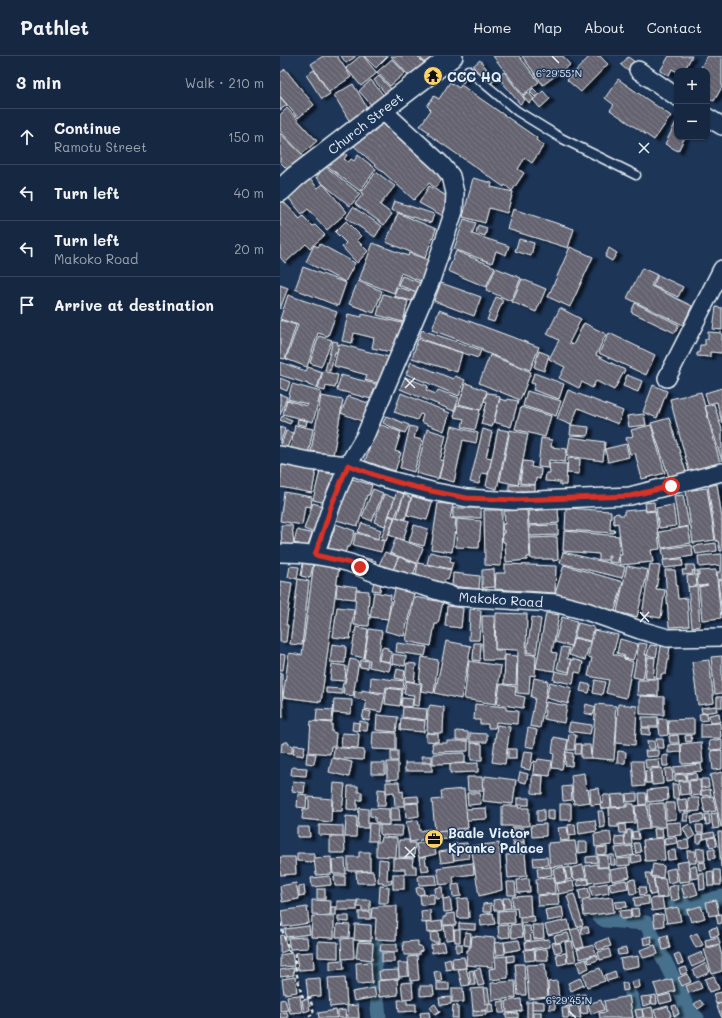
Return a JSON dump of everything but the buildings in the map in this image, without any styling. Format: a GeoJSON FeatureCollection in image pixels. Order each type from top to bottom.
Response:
{"type":"FeatureCollection","features":[{"type":"Feature","properties":{"kind":"street","name":"Church Street"},"geometry":{"type":"LineString","coordinates":[[280,191],[295,177],[452,56]]}},
{"type":"Feature","properties":{"kind":"street"},"geometry":{"type":"LineString","coordinates":[[638,70],[674,95]]}},
{"type":"Feature","properties":{"kind":"street"},"geometry":{"type":"LineString","coordinates":[[315,555],[332,504],[348,465],[365,436],[430,283],[454,211],[455,193],[451,176],[441,164],[382,110]]}},
{"type":"Feature","properties":{"kind":"street"},"geometry":{"type":"LineString","coordinates":[[710,119],[722,126]]}},
{"type":"Feature","properties":{"kind":"street"},"geometry":{"type":"LineString","coordinates":[[667,378],[722,269]]}},
{"type":"Feature","properties":{"kind":"street"},"geometry":{"type":"LineString","coordinates":[[280,455],[309,461],[348,465],[383,478],[431,491],[467,498],[514,500],[630,496],[722,472]]}},
{"type":"Feature","properties":{"kind":"street","name":"Makoko Road"},"geometry":{"type":"LineString","coordinates":[[280,553],[315,555],[350,563],[380,575],[440,591],[454,597],[555,603],[586,611],[668,638],[722,637]]}},
{"type":"Feature","properties":{"kind":"lane"},"geometry":{"type":"LineString","coordinates":[[468,70],[516,111],[561,138],[636,175]]}},
{"type":"Feature","properties":{"kind":"path"},"geometry":{"type":"LineString","coordinates":[[280,923],[289,951],[295,954],[295,967],[302,996],[310,998],[314,1013],[306,1018]]}},
{"type":"Feature","properties":{"kind":"waterway"},"geometry":{"type":"LineString","coordinates":[[678,888],[684,907]]}},
{"type":"Feature","properties":{"kind":"waterway"},"geometry":{"type":"LineString","coordinates":[[673,902],[684,907],[722,897]]}},
{"type":"Feature","properties":{"kind":"waterway"},"geometry":{"type":"LineString","coordinates":[[599,916],[605,920],[646,923],[690,1013],[697,1018]]}},
{"type":"Feature","properties":{"kind":"waterway"},"geometry":{"type":"LineString","coordinates":[[376,944],[374,960],[379,1018]]}},
{"type":"Feature","properties":{"kind":"waterway"},"geometry":{"type":"LineString","coordinates":[[631,997],[636,1018]]}},
{"type":"Feature","properties":{"kind":"waterway"},"geometry":{"type":"LineString","coordinates":[[675,1018],[690,1013]]}},
{"type":"Feature","properties":{"kind":"place","name":"CCC HQ"},"geometry":{"type":"Point","coordinates":[433,76]}},
{"type":"Feature","properties":{"kind":"place","name":"Baale Victor Kpanke Palace"},"geometry":{"type":"Point","coordinates":[434,839]}},
{"type":"Feature","properties":{"kind":"route"},"geometry":{"type":"LineString","coordinates":[[360,567],[350,563],[315,555],[332,504],[348,465],[407,485],[467,498],[514,500],[630,496],[671,486]]}}]}
